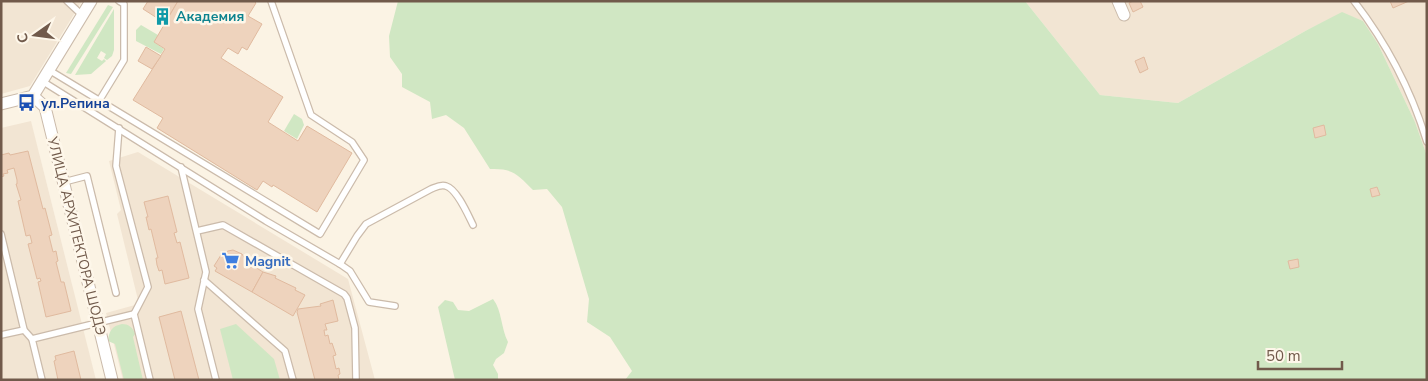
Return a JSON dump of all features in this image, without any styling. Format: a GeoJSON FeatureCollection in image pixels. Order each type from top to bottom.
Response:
{"type":"FeatureCollection","features":[{"type":"Feature","properties":{"kind":"street"},"geometry":{"type":"LineString","coordinates":[[1,104],[33,96],[91,1]]}},
{"type":"Feature","properties":{"kind":"street"},"geometry":{"type":"LineString","coordinates":[[1118,1],[1124,15]]}},
{"type":"Feature","properties":{"kind":"street","name":"УЛИЦА АРХИТЕКТОРА ШОДЭ"},"geometry":{"type":"LineString","coordinates":[[33,96],[45,107],[112,380]]}},
{"type":"Feature","properties":{"kind":"lane"},"geometry":{"type":"LineString","coordinates":[[67,1],[82,15]]}},
{"type":"Feature","properties":{"kind":"lane"},"geometry":{"type":"LineString","coordinates":[[99,101],[124,60],[124,4],[119,1]]}},
{"type":"Feature","properties":{"kind":"lane"},"geometry":{"type":"LineString","coordinates":[[49,70],[320,234],[364,160],[352,142],[311,115],[271,1]]}},
{"type":"Feature","properties":{"kind":"lane"},"geometry":{"type":"LineString","coordinates":[[1354,1],[1376,29],[1402,75],[1427,142]]}},
{"type":"Feature","properties":{"kind":"lane"},"geometry":{"type":"LineString","coordinates":[[42,81],[266,221],[340,264],[350,271],[369,302],[394,306]]}},
{"type":"Feature","properties":{"kind":"lane"},"geometry":{"type":"LineString","coordinates":[[119,128],[116,166],[148,287],[134,314],[150,380]]}},
{"type":"Feature","properties":{"kind":"lane"},"geometry":{"type":"LineString","coordinates":[[181,168],[206,272],[198,309],[216,380]]}},
{"type":"Feature","properties":{"kind":"lane"},"geometry":{"type":"LineString","coordinates":[[64,182],[87,176],[116,293]]}},
{"type":"Feature","properties":{"kind":"lane"},"geometry":{"type":"LineString","coordinates":[[340,264],[366,224],[430,189],[441,185],[448,186],[455,192],[473,225]]}},
{"type":"Feature","properties":{"kind":"lane"},"geometry":{"type":"LineString","coordinates":[[196,231],[223,225],[344,294],[347,298],[355,328],[356,380]]}},
{"type":"Feature","properties":{"kind":"lane"},"geometry":{"type":"LineString","coordinates":[[1,234],[24,330],[32,339],[42,380]]}},
{"type":"Feature","properties":{"kind":"lane"},"geometry":{"type":"LineString","coordinates":[[204,280],[285,351],[292,380]]}},
{"type":"Feature","properties":{"kind":"lane"},"geometry":{"type":"LineString","coordinates":[[32,339],[134,314]]}},
{"type":"Feature","properties":{"kind":"lane"},"geometry":{"type":"LineString","coordinates":[[1,335],[24,330]]}},
{"type":"Feature","properties":{"kind":"shaded area"},"geometry":{"type":"Polygon","coordinates":[[[1,1],[82,1],[30,86],[1,94],[1,1]]]}},
{"type":"Feature","properties":{"kind":"shaded area"},"geometry":{"type":"Polygon","coordinates":[[[1025,1],[1427,1],[1427,156],[1415,122],[1378,44],[1363,21],[1342,13],[1307,30],[1178,103],[1100,95],[1025,1]]]}},
{"type":"Feature","properties":{"kind":"shaded area"},"geometry":{"type":"Polygon","coordinates":[[[31,121],[96,380],[1,380],[1,128],[31,121]]]}},
{"type":"Feature","properties":{"kind":"shaded area"},"geometry":{"type":"Polygon","coordinates":[[[138,152],[348,279],[375,380],[123,380],[106,313],[135,305],[138,300],[117,214],[121,210],[109,161],[138,152]]]}},
{"type":"Feature","properties":{"kind":"green space"},"geometry":{"type":"Polygon","coordinates":[[[398,1],[1025,1],[1100,95],[1178,103],[1342,12],[1363,21],[1378,44],[1415,122],[1427,156],[1427,380],[625,380],[632,371],[610,337],[587,322],[589,299],[562,207],[547,189],[533,190],[510,171],[490,169],[464,128],[446,115],[432,119],[430,102],[402,87],[402,74],[390,57],[389,36],[398,1]]]}},
{"type":"Feature","properties":{"kind":"green space"},"geometry":{"type":"Polygon","coordinates":[[[108,5],[113,7],[71,74],[66,73],[108,5]]]}},
{"type":"Feature","properties":{"kind":"green space"},"geometry":{"type":"Polygon","coordinates":[[[114,9],[114,50],[112,56],[107,60],[104,58],[106,54],[101,51],[97,58],[106,61],[91,74],[75,75],[114,9]]]}},
{"type":"Feature","properties":{"kind":"green space"},"geometry":{"type":"Polygon","coordinates":[[[141,25],[158,35],[154,42],[164,49],[161,54],[136,41],[136,30],[141,25]]]}},
{"type":"Feature","properties":{"kind":"green space"},"geometry":{"type":"Polygon","coordinates":[[[294,114],[302,119],[304,125],[297,139],[284,131],[294,114]]]}},
{"type":"Feature","properties":{"kind":"green space"},"geometry":{"type":"Polygon","coordinates":[[[493,299],[496,303],[508,342],[504,353],[496,359],[493,365],[498,374],[498,380],[455,380],[438,307],[445,300],[453,302],[458,310],[469,311],[493,299]]]}},
{"type":"Feature","properties":{"kind":"green space"},"geometry":{"type":"Polygon","coordinates":[[[122,324],[130,326],[135,334],[133,337],[143,380],[124,380],[115,344],[108,341],[112,330],[122,324]]]}},
{"type":"Feature","properties":{"kind":"green space"},"geometry":{"type":"Polygon","coordinates":[[[236,324],[274,359],[280,380],[233,380],[220,329],[236,324]]]}},
{"type":"Feature","properties":{"kind":"building","name":"Академия"},"geometry":{"type":"Polygon","coordinates":[[[148,1],[178,1],[165,23],[143,9],[148,1]]]}},
{"type":"Feature","properties":{"kind":"building"},"geometry":{"type":"Polygon","coordinates":[[[178,1],[254,1],[256,3],[248,16],[262,24],[247,50],[242,47],[238,54],[228,48],[221,58],[283,97],[268,122],[298,141],[307,126],[352,153],[317,212],[273,185],[272,187],[263,181],[257,190],[157,128],[163,118],[133,100],[165,49],[154,42],[178,1]]]}},
{"type":"Feature","properties":{"kind":"building"},"geometry":{"type":"Polygon","coordinates":[[[1140,1],[1143,7],[1133,12],[1129,3],[1140,1]]]}},
{"type":"Feature","properties":{"kind":"building"},"geometry":{"type":"Polygon","coordinates":[[[1390,1],[1409,1],[1393,8],[1390,1]]]}},
{"type":"Feature","properties":{"kind":"building"},"geometry":{"type":"Polygon","coordinates":[[[146,47],[161,56],[152,69],[138,61],[146,47]]]}},
{"type":"Feature","properties":{"kind":"building"},"geometry":{"type":"Polygon","coordinates":[[[1144,57],[1148,69],[1140,73],[1135,61],[1144,57]]]}},
{"type":"Feature","properties":{"kind":"building"},"geometry":{"type":"Polygon","coordinates":[[[1324,125],[1326,135],[1315,138],[1313,128],[1324,125]]]}},
{"type":"Feature","properties":{"kind":"building"},"geometry":{"type":"Polygon","coordinates":[[[28,151],[43,209],[45,208],[52,235],[49,236],[53,252],[56,251],[58,261],[56,262],[61,282],[64,282],[71,311],[46,317],[38,282],[41,281],[40,278],[37,279],[28,244],[32,243],[30,235],[26,236],[18,201],[21,200],[14,168],[7,170],[8,173],[3,174],[4,176],[1,177],[1,155],[28,151]]]}},
{"type":"Feature","properties":{"kind":"building"},"geometry":{"type":"Polygon","coordinates":[[[1377,187],[1380,195],[1372,197],[1370,189],[1377,187]]]}},
{"type":"Feature","properties":{"kind":"building"},"geometry":{"type":"Polygon","coordinates":[[[168,196],[177,232],[174,233],[177,243],[180,242],[189,278],[165,284],[162,270],[159,271],[157,265],[156,258],[158,258],[151,229],[149,230],[144,202],[168,196]]]}},
{"type":"Feature","properties":{"kind":"building"},"geometry":{"type":"Polygon","coordinates":[[[233,250],[242,254],[247,262],[263,272],[252,292],[215,271],[217,268],[214,266],[221,255],[233,250]]]}},
{"type":"Feature","properties":{"kind":"building"},"geometry":{"type":"Polygon","coordinates":[[[1298,259],[1299,267],[1290,269],[1288,261],[1298,259]]]}},
{"type":"Feature","properties":{"kind":"building"},"geometry":{"type":"Polygon","coordinates":[[[263,272],[276,276],[275,278],[296,288],[295,290],[305,295],[293,316],[252,292],[263,272]]]}},
{"type":"Feature","properties":{"kind":"building"},"geometry":{"type":"Polygon","coordinates":[[[333,300],[338,321],[325,324],[327,330],[324,330],[325,336],[328,335],[336,355],[333,356],[336,369],[339,368],[339,380],[315,380],[297,312],[298,309],[321,306],[320,304],[333,300]]]}},
{"type":"Feature","properties":{"kind":"building"},"geometry":{"type":"Polygon","coordinates":[[[181,311],[199,380],[175,380],[159,317],[181,311]]]}},
{"type":"Feature","properties":{"kind":"building"},"geometry":{"type":"Polygon","coordinates":[[[74,351],[81,380],[58,380],[54,361],[56,360],[55,356],[74,351]]]}},
{"type":"Feature","properties":{"kind":"place","name":"Академия"},"geometry":{"type":"Point","coordinates":[162,16]}},
{"type":"Feature","properties":{"kind":"place","name":"ул.Репина"},"geometry":{"type":"Point","coordinates":[27,103]}},
{"type":"Feature","properties":{"kind":"place","name":"Magnit"},"geometry":{"type":"Point","coordinates":[231,261]}}]}
